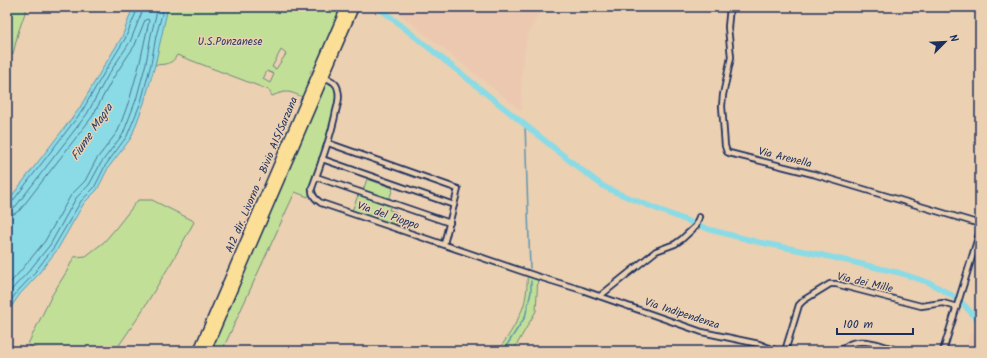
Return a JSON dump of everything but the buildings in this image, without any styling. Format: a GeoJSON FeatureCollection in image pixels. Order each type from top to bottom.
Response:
{"type":"FeatureCollection","features":[{"type":"Feature","properties":{"kind":"highway","name":"A12 dir. Livorno - Bivio A15/Sarzana"},"geometry":{"type":"LineString","coordinates":[[198,351],[346,7]]}},
{"type":"Feature","properties":{"kind":"highway"},"geometry":{"type":"LineString","coordinates":[[206,351],[354,7]]}},
{"type":"Feature","properties":{"kind":"street","name":"Via Arenella"},"geometry":{"type":"LineString","coordinates":[[730,7],[728,27],[731,57],[722,106],[725,146],[727,152],[813,174],[980,224]]}},
{"type":"Feature","properties":{"kind":"street","name":"Via del Pioppo"},"geometry":{"type":"LineString","coordinates":[[326,78],[333,81],[337,85],[339,96],[333,129],[312,192],[316,199],[321,203],[536,276],[582,290]]}},
{"type":"Feature","properties":{"kind":"street"},"geometry":{"type":"LineString","coordinates":[[328,143],[458,189],[444,244]]}},
{"type":"Feature","properties":{"kind":"street"},"geometry":{"type":"LineString","coordinates":[[322,159],[454,205]]}},
{"type":"Feature","properties":{"kind":"street"},"geometry":{"type":"LineString","coordinates":[[316,177],[450,223]]}},
{"type":"Feature","properties":{"kind":"street"},"geometry":{"type":"LineString","coordinates":[[600,296],[656,251],[675,244],[696,226],[698,219]]}},
{"type":"Feature","properties":{"kind":"street"},"geometry":{"type":"LineString","coordinates":[[943,351],[960,296],[978,248],[980,231]]}},
{"type":"Feature","properties":{"kind":"street","name":"Via dei Mille"},"geometry":{"type":"LineString","coordinates":[[785,351],[798,305],[830,284],[836,284],[921,306],[943,303],[957,305]]}},
{"type":"Feature","properties":{"kind":"street","name":"Via Indipendenza"},"geometry":{"type":"LineString","coordinates":[[582,290],[702,332],[760,344],[777,351]]}},
{"type":"Feature","properties":{"kind":"street"},"geometry":{"type":"LineString","coordinates":[[840,351],[849,345],[861,342],[879,344],[899,351]]}},
{"type":"Feature","properties":{"kind":"shaded area"},"geometry":{"type":"Polygon","coordinates":[[[391,7],[545,7],[535,19],[526,41],[521,86],[522,111],[391,7]]]}},
{"type":"Feature","properties":{"kind":"shaded area"},"geometry":{"type":"Polygon","coordinates":[[[971,332],[980,335],[980,351],[965,351],[971,332]]]}},
{"type":"Feature","properties":{"kind":"green space"},"geometry":{"type":"Polygon","coordinates":[[[7,7],[27,7],[18,33],[13,54],[7,55],[7,7]]]}},
{"type":"Feature","properties":{"kind":"green space","name":"U.S.Ponzanese"},"geometry":{"type":"Polygon","coordinates":[[[168,7],[344,7],[305,98],[289,92],[272,96],[269,90],[177,55],[173,61],[155,65],[160,37],[168,7]],[[281,50],[272,67],[276,69],[286,54],[281,50]],[[267,71],[263,79],[270,83],[274,74],[267,71]]]}},
{"type":"Feature","properties":{"kind":"green space"},"geometry":{"type":"Polygon","coordinates":[[[326,78],[333,81],[339,96],[312,188],[308,197],[295,192],[222,351],[208,351],[326,78]]]}},
{"type":"Feature","properties":{"kind":"green space"},"geometry":{"type":"Polygon","coordinates":[[[367,179],[393,188],[389,200],[392,202],[389,210],[396,212],[394,216],[397,217],[395,227],[352,211],[360,190],[363,191],[367,179]]]}},
{"type":"Feature","properties":{"kind":"green space"},"geometry":{"type":"Polygon","coordinates":[[[138,200],[152,200],[194,222],[137,319],[115,351],[42,351],[29,345],[28,344],[52,295],[74,257],[86,256],[104,242],[138,200]]]}},
{"type":"Feature","properties":{"kind":"green space"},"geometry":{"type":"Polygon","coordinates":[[[527,273],[538,276],[536,311],[513,351],[498,351],[520,316],[526,292],[527,273]]]}},
{"type":"Feature","properties":{"kind":"water","name":"Fiume Magra"},"geometry":{"type":"Polygon","coordinates":[[[133,7],[168,7],[155,65],[144,103],[131,138],[108,168],[97,190],[84,203],[57,250],[20,294],[7,313],[7,202],[79,109],[122,37],[133,7]]]}},
{"type":"Feature","properties":{"kind":"waterway"},"geometry":{"type":"LineString","coordinates":[[378,7],[603,186],[711,230],[758,242],[900,273],[930,283],[953,296],[980,322]]}},
{"type":"Feature","properties":{"kind":"waterway"},"geometry":{"type":"LineString","coordinates":[[525,125],[530,268]]}},
{"type":"Feature","properties":{"kind":"waterway"},"geometry":{"type":"LineString","coordinates":[[503,351],[525,317],[531,292],[531,281]]}},
{"type":"Feature","properties":{"kind":"tunnel"},"geometry":{"type":"LineString","coordinates":[[310,71],[319,75]]}}]}
